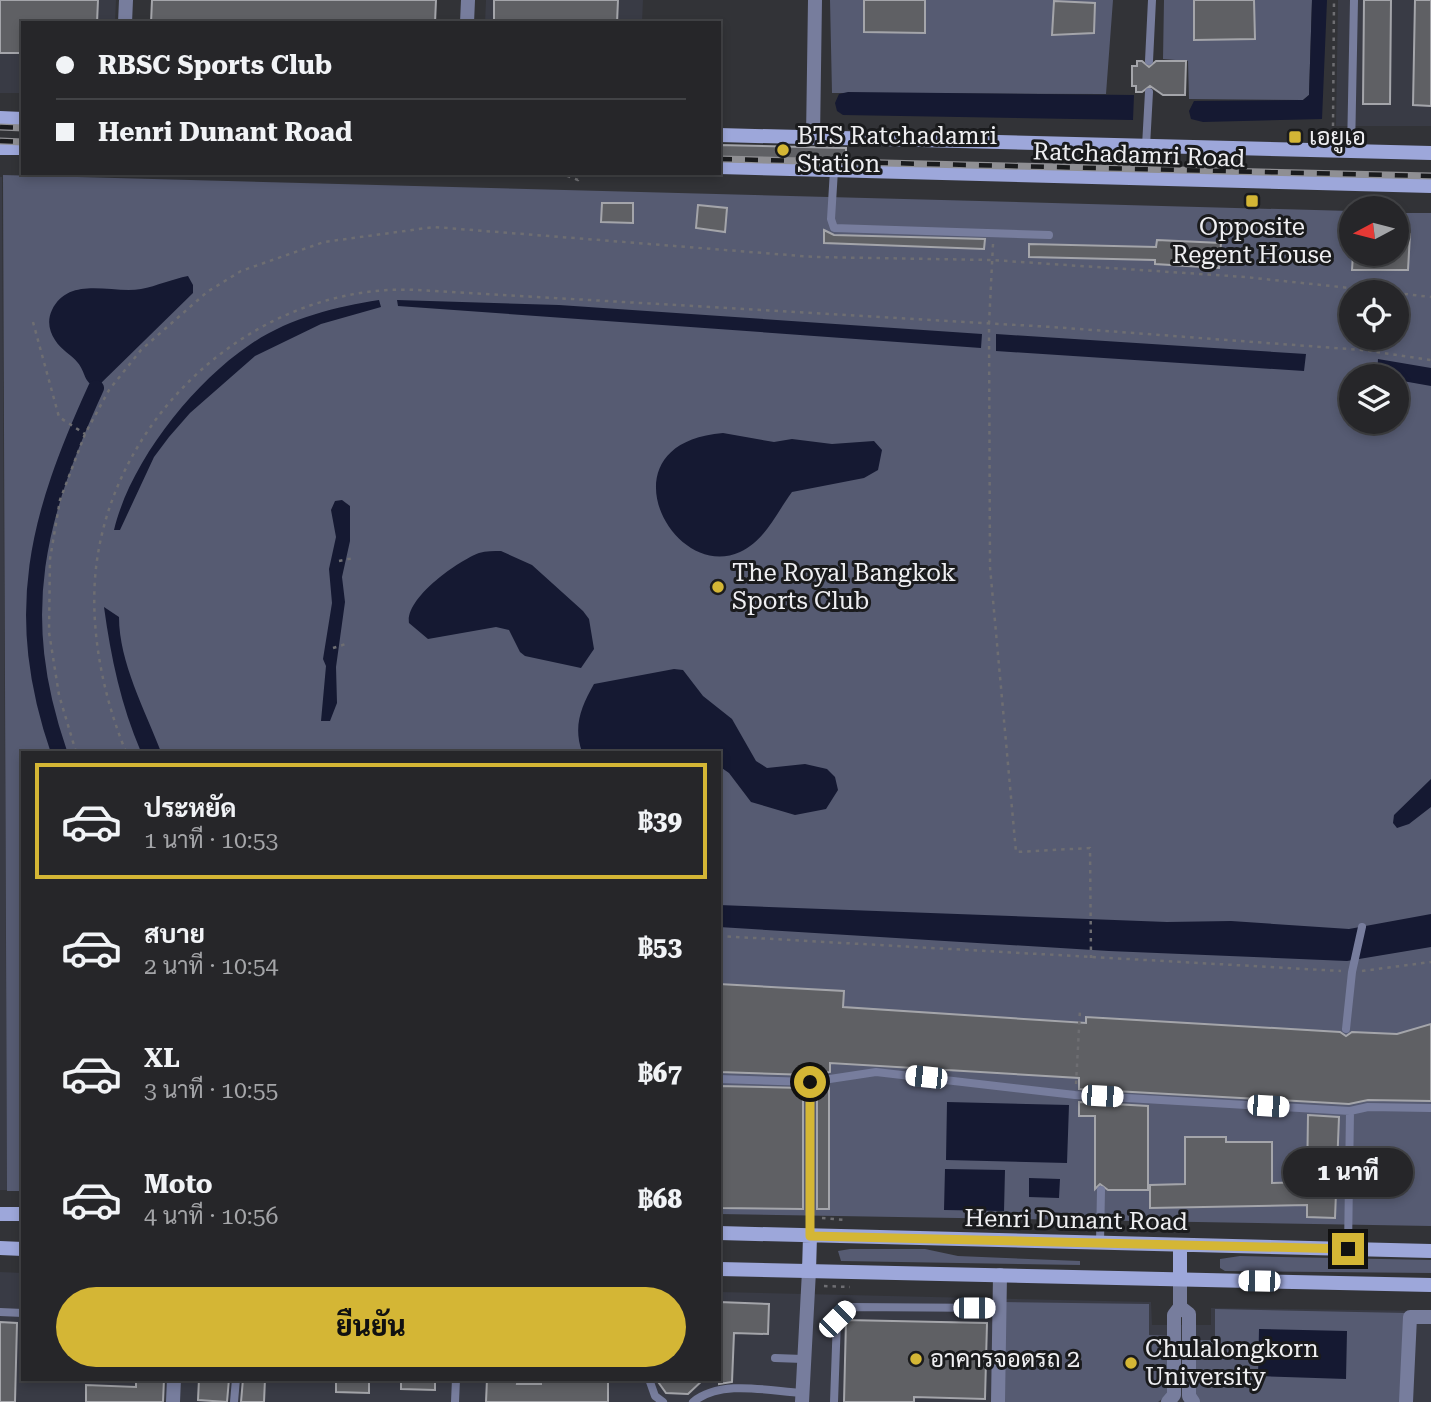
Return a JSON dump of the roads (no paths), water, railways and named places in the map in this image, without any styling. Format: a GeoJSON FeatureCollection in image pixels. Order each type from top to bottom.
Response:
{"type":"FeatureCollection","features":[{"type":"Feature","properties":{"kind":"main road"},"geometry":{"type":"LineString","coordinates":[[0,118],[21,119]]}},
{"type":"Feature","properties":{"kind":"main road","name":"Ratchadamri Road"},"geometry":{"type":"LineString","coordinates":[[721,135],[1431,153]]}},
{"type":"Feature","properties":{"kind":"main road"},"geometry":{"type":"LineString","coordinates":[[1144,178],[1146,146]]}},
{"type":"Feature","properties":{"kind":"main road"},"geometry":{"type":"LineString","coordinates":[[0,148],[21,148]]}},
{"type":"Feature","properties":{"kind":"main road","name":"Ratchadamri Road"},"geometry":{"type":"LineString","coordinates":[[721,167],[1431,186]]}},
{"type":"Feature","properties":{"kind":"main road"},"geometry":{"type":"LineString","coordinates":[[0,1214],[21,1214]]}},
{"type":"Feature","properties":{"kind":"main road","name":"Henri Dunant Road"},"geometry":{"type":"LineString","coordinates":[[721,1233],[1431,1251]]}},
{"type":"Feature","properties":{"kind":"main road"},"geometry":{"type":"LineString","coordinates":[[809,1271],[810,1236]]}},
{"type":"Feature","properties":{"kind":"main road"},"geometry":{"type":"LineString","coordinates":[[1180,1245],[1180,1279]]}},
{"type":"Feature","properties":{"kind":"main road"},"geometry":{"type":"LineString","coordinates":[[0,1248],[21,1249]]}},
{"type":"Feature","properties":{"kind":"main road"},"geometry":{"type":"LineString","coordinates":[[721,1269],[1431,1284]]}},
{"type":"Feature","properties":{"kind":"street"},"geometry":{"type":"LineString","coordinates":[[125,21],[126,0]]}},
{"type":"Feature","properties":{"kind":"street"},"geometry":{"type":"LineString","coordinates":[[467,21],[468,0]]}},
{"type":"Feature","properties":{"kind":"street"},"geometry":{"type":"LineString","coordinates":[[813,138],[815,0]]}},
{"type":"Feature","properties":{"kind":"street"},"geometry":{"type":"LineString","coordinates":[[802,1397],[809,1271]]}},
{"type":"Feature","properties":{"kind":"street"},"geometry":{"type":"LineString","coordinates":[[998,1402],[1000,1275]]}},
{"type":"Feature","properties":{"kind":"street"},"geometry":{"type":"LineString","coordinates":[[1168,1402],[1174,1395],[1174,1315],[1181,1307],[1180,1279]]}},
{"type":"Feature","properties":{"kind":"street"},"geometry":{"type":"LineString","coordinates":[[1181,1307],[1189,1314],[1189,1396],[1193,1402]]}},
{"type":"Feature","properties":{"kind":"street"},"geometry":{"type":"LineString","coordinates":[[1406,1402],[1410,1317],[1431,1317]]}},
{"type":"Feature","properties":{"kind":"street"},"geometry":{"type":"LineString","coordinates":[[173,1402],[174,1381]]}},
{"type":"Feature","properties":{"kind":"lane"},"geometry":{"type":"LineString","coordinates":[[1149,61],[1152,0]]}},
{"type":"Feature","properties":{"kind":"lane"},"geometry":{"type":"LineString","coordinates":[[1351,151],[1354,0]]}},
{"type":"Feature","properties":{"kind":"lane"},"geometry":{"type":"LineString","coordinates":[[1146,146],[1149,92]]}},
{"type":"Feature","properties":{"kind":"lane"},"geometry":{"type":"LineString","coordinates":[[834,170],[831,219],[834,228],[1049,235]]}},
{"type":"Feature","properties":{"kind":"lane"},"geometry":{"type":"LineString","coordinates":[[1346,1029],[1353,968],[1362,927]]}},
{"type":"Feature","properties":{"kind":"lane"},"geometry":{"type":"LineString","coordinates":[[721,1079],[810,1082],[876,1072],[1102,1098],[1350,1111],[1368,1107],[1431,1108]]}},
{"type":"Feature","properties":{"kind":"lane"},"geometry":{"type":"LineString","coordinates":[[810,1082],[810,1236]]}},
{"type":"Feature","properties":{"kind":"lane"},"geometry":{"type":"LineString","coordinates":[[1348,1249],[1350,1111]]}},
{"type":"Feature","properties":{"kind":"lane"},"geometry":{"type":"LineString","coordinates":[[1100,1243],[1101,1190]]}},
{"type":"Feature","properties":{"kind":"lane"},"geometry":{"type":"LineString","coordinates":[[834,1402],[837,1319],[849,1307],[999,1308]]}},
{"type":"Feature","properties":{"kind":"lane"},"geometry":{"type":"LineString","coordinates":[[0,1312],[21,1313]]}},
{"type":"Feature","properties":{"kind":"lane"},"geometry":{"type":"LineString","coordinates":[[775,1357],[803,1359]]}},
{"type":"Feature","properties":{"kind":"lane"},"geometry":{"type":"LineString","coordinates":[[234,1402],[236,1381]]}},
{"type":"Feature","properties":{"kind":"lane"},"geometry":{"type":"LineString","coordinates":[[455,1402],[456,1381]]}},
{"type":"Feature","properties":{"kind":"lane"},"geometry":{"type":"LineString","coordinates":[[650,1381],[655,1396],[663,1402]]}},
{"type":"Feature","properties":{"kind":"lane"},"geometry":{"type":"LineString","coordinates":[[693,1402],[702,1395],[732,1389],[802,1397]]}},
{"type":"Feature","properties":{"kind":"waterway"},"geometry":{"type":"LineString","coordinates":[[59,751],[44,702],[36,655],[34,610],[37,566],[59,480],[96,388]]}},
{"type":"Feature","properties":{"kind":"railway"},"geometry":{"type":"LineString","coordinates":[[0,127],[21,128]]}},
{"type":"Feature","properties":{"kind":"railway"},"geometry":{"type":"LineString","coordinates":[[0,141],[21,142]]}},
{"type":"Feature","properties":{"kind":"railway"},"geometry":{"type":"LineString","coordinates":[[721,159],[1431,176]]}},
{"type":"Feature","properties":{"kind":"place","name":"เอยูเอ"},"geometry":{"type":"Point","coordinates":[1295,137]}},
{"type":"Feature","properties":{"kind":"place","name":"BTS Ratchadamri Station"},"geometry":{"type":"Point","coordinates":[783,150]}},
{"type":"Feature","properties":{"kind":"place","name":"Opposite Regent House"},"geometry":{"type":"Point","coordinates":[1252,201]}},
{"type":"Feature","properties":{"kind":"place","name":"The Royal Bangkok Sports Club"},"geometry":{"type":"Point","coordinates":[718,587]}},
{"type":"Feature","properties":{"kind":"place","name":"อาคารจอดรถ 2"},"geometry":{"type":"Point","coordinates":[916,1359]}},
{"type":"Feature","properties":{"kind":"place","name":"Chulalongkorn University"},"geometry":{"type":"Point","coordinates":[1131,1363]}}]}
